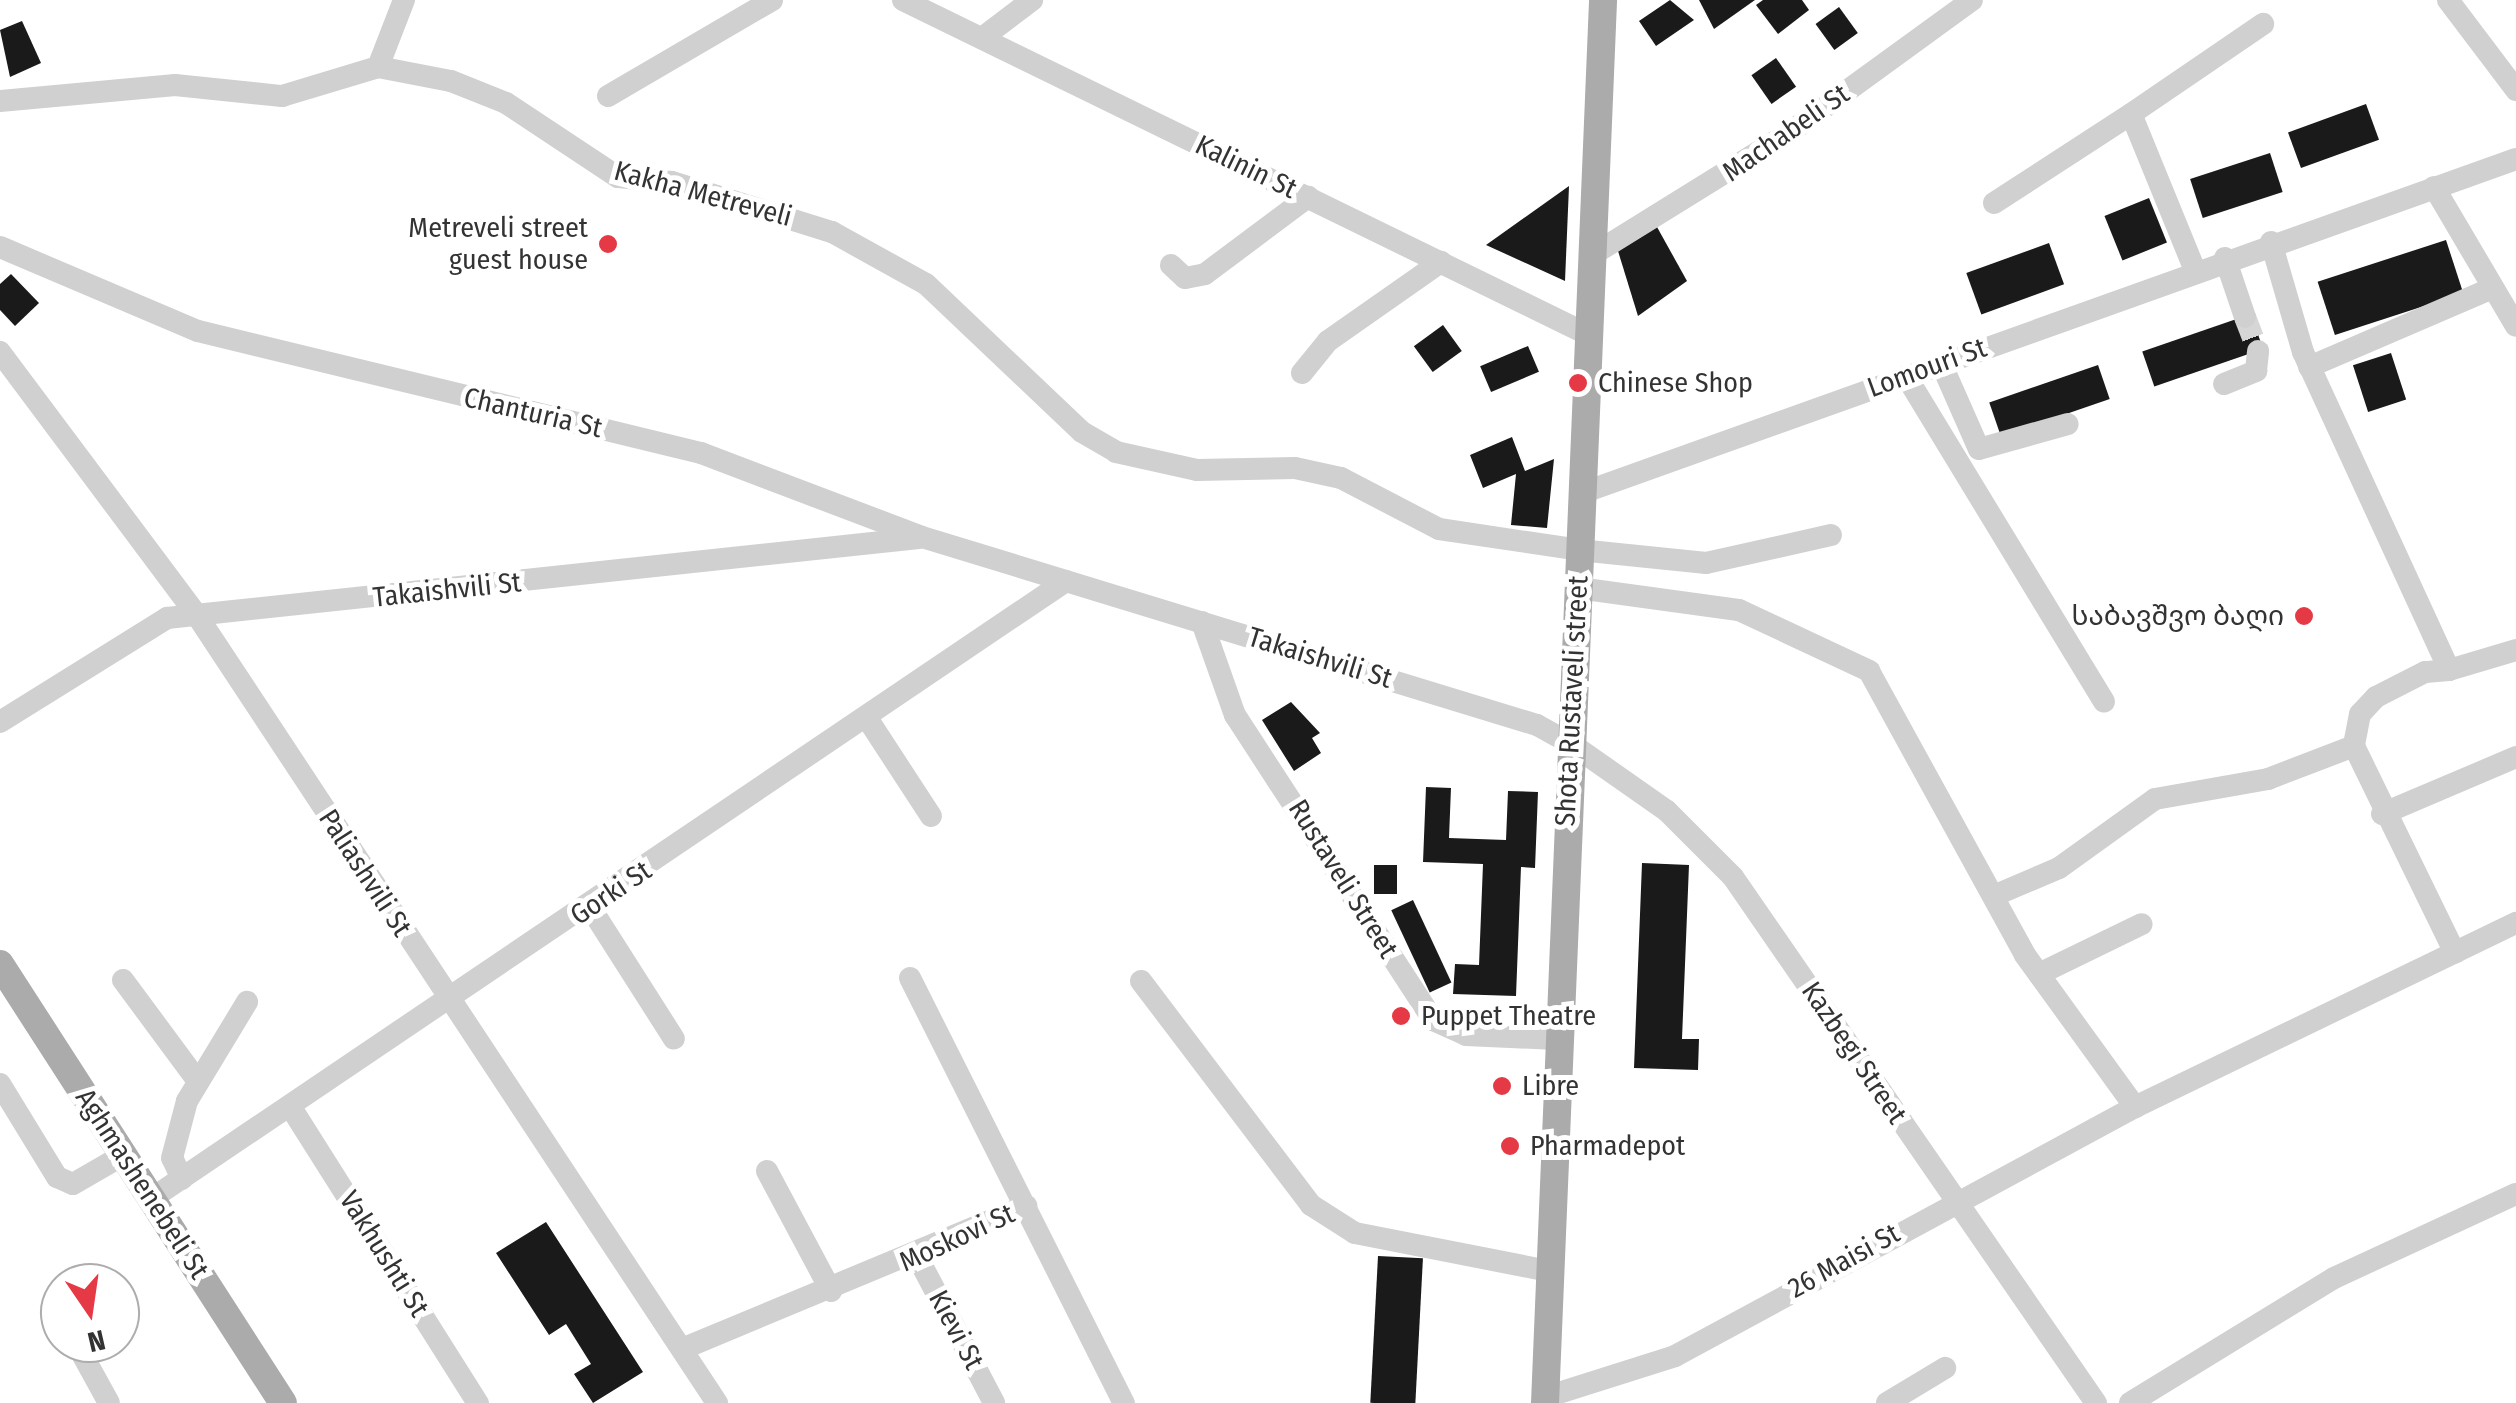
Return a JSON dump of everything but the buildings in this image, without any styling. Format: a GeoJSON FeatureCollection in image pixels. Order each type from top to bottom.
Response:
{"type":"FeatureCollection","features":[{"type":"Feature","properties":{"kind":"main road","name":"Shota Rustaveli street"},"geometry":{"type":"LineString","coordinates":[[1546,1400],[1556,1039],[1604,0]]}},
{"type":"Feature","properties":{"kind":"main road","name":"Aghmashenebeli St"},"geometry":{"type":"LineString","coordinates":[[0,964],[283,1403]]}},
{"type":"Feature","properties":{"kind":"street"},"geometry":{"type":"LineString","coordinates":[[0,101],[175,85],[282,96],[378,67],[404,0]]}},
{"type":"Feature","properties":{"kind":"street"},"geometry":{"type":"LineString","coordinates":[[608,96],[772,0]]}},
{"type":"Feature","properties":{"kind":"street","name":"Kalinin St"},"geometry":{"type":"LineString","coordinates":[[904,0],[1590,334]]}},
{"type":"Feature","properties":{"kind":"street"},"geometry":{"type":"LineString","coordinates":[[982,38],[1032,0]]}},
{"type":"Feature","properties":{"kind":"street","name":"Machabeli St"},"geometry":{"type":"LineString","coordinates":[[1592,254],[1789,133],[1972,0]]}},
{"type":"Feature","properties":{"kind":"street"},"geometry":{"type":"LineString","coordinates":[[2448,0],[2516,90]]}},
{"type":"Feature","properties":{"kind":"street"},"geometry":{"type":"LineString","coordinates":[[1994,203],[2263,24]]}},
{"type":"Feature","properties":{"kind":"street","name":"Kakha Metreveli"},"geometry":{"type":"LineString","coordinates":[[378,67],[506,103],[618,177],[672,182],[832,232],[926,284],[1082,432],[1116,452],[1197,470],[1295,468],[1341,478],[1439,529],[1579,550],[1706,563],[1831,535]]}},
{"type":"Feature","properties":{"kind":"street"},"geometry":{"type":"LineString","coordinates":[[2131,114],[2194,268]]}},
{"type":"Feature","properties":{"kind":"street","name":"Lomouri St"},"geometry":{"type":"LineString","coordinates":[[1582,492],[2194,268],[2516,159]]}},
{"type":"Feature","properties":{"kind":"street"},"geometry":{"type":"LineString","coordinates":[[2434,187],[2490,289],[2516,326]]}},
{"type":"Feature","properties":{"kind":"street"},"geometry":{"type":"LineString","coordinates":[[1171,264],[1185,278],[1205,274],[1308,197]]}},
{"type":"Feature","properties":{"kind":"street"},"geometry":{"type":"LineString","coordinates":[[2271,242],[2309,367],[2449,670]]}},
{"type":"Feature","properties":{"kind":"street","name":"Chanturia St"},"geometry":{"type":"LineString","coordinates":[[0,246],[198,331],[702,453],[922,537],[1066,582]]}},
{"type":"Feature","properties":{"kind":"street"},"geometry":{"type":"LineString","coordinates":[[2225,258],[2244,317]]}},
{"type":"Feature","properties":{"kind":"street"},"geometry":{"type":"LineString","coordinates":[[1302,374],[1328,341],[1441,262]]}},
{"type":"Feature","properties":{"kind":"street"},"geometry":{"type":"LineString","coordinates":[[2309,367],[2490,289]]}},
{"type":"Feature","properties":{"kind":"street"},"geometry":{"type":"LineString","coordinates":[[2224,384],[2256,372],[2258,351]]}},
{"type":"Feature","properties":{"kind":"street","name":"Paliashvili St"},"geometry":{"type":"LineString","coordinates":[[0,352],[198,617],[716,1403]]}},
{"type":"Feature","properties":{"kind":"street"},"geometry":{"type":"LineString","coordinates":[[1942,363],[1980,449],[2068,424]]}},
{"type":"Feature","properties":{"kind":"street"},"geometry":{"type":"LineString","coordinates":[[1906,376],[2104,702]]}},
{"type":"Feature","properties":{"kind":"street","name":"Takaishvili St"},"geometry":{"type":"LineString","coordinates":[[0,722],[166,618],[922,537]]}},
{"type":"Feature","properties":{"kind":"street","name":"Takaishvili St"},"geometry":{"type":"LineString","coordinates":[[1066,582],[1202,622],[1570,743]]}},
{"type":"Feature","properties":{"kind":"street","name":"Gorki St"},"geometry":{"type":"LineString","coordinates":[[151,1199],[450,1003],[1066,582]]}},
{"type":"Feature","properties":{"kind":"street"},"geometry":{"type":"LineString","coordinates":[[1578,588],[1739,610],[1870,671],[1904,746],[1998,894],[2038,974],[2135,1107]]}},
{"type":"Feature","properties":{"kind":"street","name":"Rustaveli Street"},"geometry":{"type":"LineString","coordinates":[[1202,622],[1235,715],[1433,1020],[1466,1035],[1556,1039]]}},
{"type":"Feature","properties":{"kind":"street"},"geometry":{"type":"LineString","coordinates":[[2454,954],[2382,814],[2354,746],[2360,714],[2376,697],[2425,672],[2449,670],[2516,650]]}},
{"type":"Feature","properties":{"kind":"street"},"geometry":{"type":"LineString","coordinates":[[867,718],[931,816]]}},
{"type":"Feature","properties":{"kind":"street","name":"Kazbegi Street"},"geometry":{"type":"LineString","coordinates":[[1570,743],[1667,810],[1733,877],[2096,1403]]}},
{"type":"Feature","properties":{"kind":"street"},"geometry":{"type":"LineString","coordinates":[[1998,894],[2059,868],[2155,798],[2268,779],[2354,746]]}},
{"type":"Feature","properties":{"kind":"street"},"geometry":{"type":"LineString","coordinates":[[2382,814],[2516,758]]}},
{"type":"Feature","properties":{"kind":"street"},"geometry":{"type":"LineString","coordinates":[[590,907],[674,1039]]}},
{"type":"Feature","properties":{"kind":"street","name":"26 Maisi St"},"geometry":{"type":"LineString","coordinates":[[1546,1400],[1675,1356],[1954,1200],[2135,1107],[2516,923]]}},
{"type":"Feature","properties":{"kind":"street"},"geometry":{"type":"LineString","coordinates":[[2038,974],[2142,924]]}},
{"type":"Feature","properties":{"kind":"street"},"geometry":{"type":"LineString","coordinates":[[910,978],[1026,1206]]}},
{"type":"Feature","properties":{"kind":"street"},"geometry":{"type":"LineString","coordinates":[[123,980],[197,1080]]}},
{"type":"Feature","properties":{"kind":"street"},"geometry":{"type":"LineString","coordinates":[[1141,982],[1311,1206],[1355,1233],[1548,1271]]}},
{"type":"Feature","properties":{"kind":"street"},"geometry":{"type":"LineString","coordinates":[[182,1178],[172,1158],[197,1080],[247,1002]]}},
{"type":"Feature","properties":{"kind":"street"},"geometry":{"type":"LineString","coordinates":[[0,1084],[56,1177],[73,1184],[123,1154]]}},
{"type":"Feature","properties":{"kind":"street","name":"Vakhushti St"},"geometry":{"type":"LineString","coordinates":[[290,1106],[478,1403]]}},
{"type":"Feature","properties":{"kind":"street"},"geometry":{"type":"LineString","coordinates":[[767,1171],[831,1292]]}},
{"type":"Feature","properties":{"kind":"street"},"geometry":{"type":"LineString","coordinates":[[2130,1403],[2334,1278],[2516,1194]]}},
{"type":"Feature","properties":{"kind":"street","name":"Moskovi St"},"geometry":{"type":"LineString","coordinates":[[682,1349],[918,1258],[1026,1206],[1124,1403]]}},
{"type":"Feature","properties":{"kind":"street","name":"Kievi St"},"geometry":{"type":"LineString","coordinates":[[918,1258],[994,1403]]}},
{"type":"Feature","properties":{"kind":"street"},"geometry":{"type":"LineString","coordinates":[[87,1363],[109,1403]]}},
{"type":"Feature","properties":{"kind":"street"},"geometry":{"type":"LineString","coordinates":[[1887,1403],[1945,1368]]}},
{"type":"Feature","properties":{"kind":"tunnel"},"geometry":{"type":"LineString","coordinates":[[2245,317],[2258,351]]}},
{"type":"Feature","properties":{"kind":"place","name":"Metreveli street guest house"},"geometry":{"type":"Point","coordinates":[608,244]}},
{"type":"Feature","properties":{"kind":"place","name":"Chinese Shop"},"geometry":{"type":"Point","coordinates":[1578,383]}},
{"type":"Feature","properties":{"kind":"place","name":"საბავშვო ბაღი"},"geometry":{"type":"Point","coordinates":[2304,616]}},
{"type":"Feature","properties":{"kind":"place","name":"Puppet Theatre"},"geometry":{"type":"Point","coordinates":[1401,1016]}},
{"type":"Feature","properties":{"kind":"place","name":"Libre"},"geometry":{"type":"Point","coordinates":[1502,1086]}},
{"type":"Feature","properties":{"kind":"place","name":"Pharmadepot"},"geometry":{"type":"Point","coordinates":[1510,1146]}}]}
